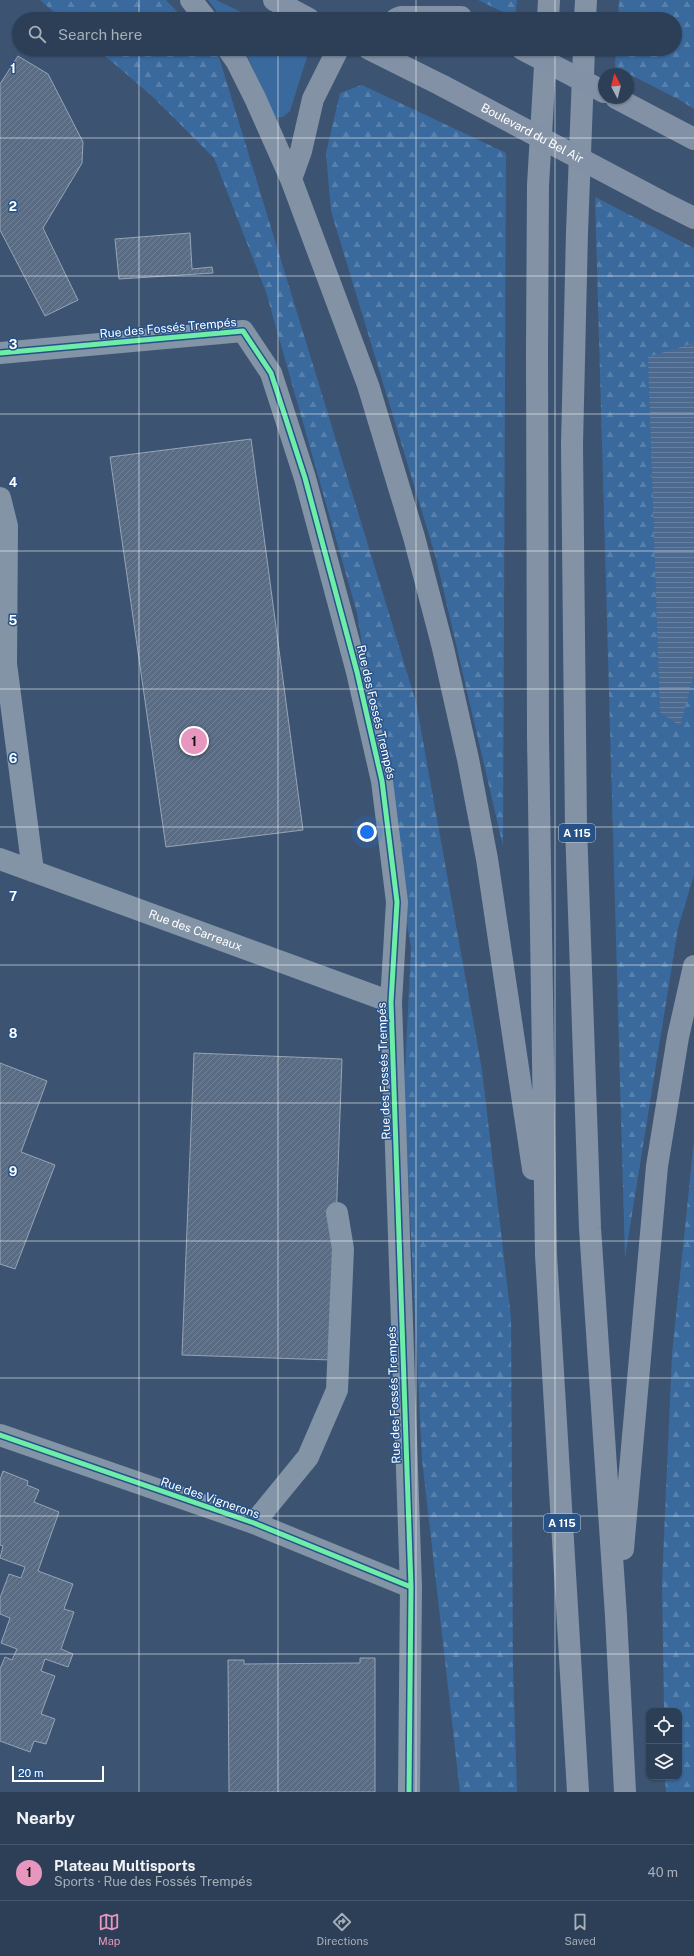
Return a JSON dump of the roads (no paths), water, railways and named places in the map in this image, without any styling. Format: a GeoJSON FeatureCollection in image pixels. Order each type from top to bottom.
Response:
{"type":"FeatureCollection","features":[{"type":"Feature","properties":{"kind":"highway"},"geometry":{"type":"LineString","coordinates":[[191,0],[200,12]]}},
{"type":"Feature","properties":{"kind":"highway"},"geometry":{"type":"LineString","coordinates":[[548,12],[549,0]]}},
{"type":"Feature","properties":{"kind":"highway"},"geometry":{"type":"LineString","coordinates":[[585,12],[586,0]]}},
{"type":"Feature","properties":{"kind":"highway"},"geometry":{"type":"LineString","coordinates":[[233,56],[255,98],[291,179],[368,385],[414,538],[443,648],[468,759],[487,859],[546,1255]]}},
{"type":"Feature","properties":{"kind":"highway"},"geometry":{"type":"LineString","coordinates":[[291,179],[301,151],[314,99],[335,56]]}},
{"type":"Feature","properties":{"kind":"highway","name":"A 115"},"geometry":{"type":"LineString","coordinates":[[546,56],[538,185],[537,352],[538,736],[546,1255],[578,1792]]}},
{"type":"Feature","properties":{"kind":"highway","name":"A 115"},"geometry":{"type":"LineString","coordinates":[[584,56],[577,232],[572,445],[576,827],[590,1228],[616,1616],[625,1792]]}},
{"type":"Feature","properties":{"kind":"highway"},"geometry":{"type":"LineString","coordinates":[[616,1616],[657,1166],[678,1037],[694,966]]}},
{"type":"Feature","properties":{"kind":"main road"},"geometry":{"type":"LineString","coordinates":[[428,0],[451,12]]}},
{"type":"Feature","properties":{"kind":"main road"},"geometry":{"type":"LineString","coordinates":[[282,3],[297,12]]}},
{"type":"Feature","properties":{"kind":"main road","name":"Boulevard du Bel Air"},"geometry":{"type":"LineString","coordinates":[[383,56],[694,218]]}},
{"type":"Feature","properties":{"kind":"main road"},"geometry":{"type":"LineString","coordinates":[[535,56],[598,89]]}},
{"type":"Feature","properties":{"kind":"main road"},"geometry":{"type":"LineString","coordinates":[[628,104],[689,136]]}},
{"type":"Feature","properties":{"kind":"main road"},"geometry":{"type":"LineString","coordinates":[[660,201],[694,204]]}},
{"type":"Feature","properties":{"kind":"street","name":"Rue des Fossés Trempés"},"geometry":{"type":"LineString","coordinates":[[0,353],[244,331],[271,373],[307,485],[357,672],[382,781],[397,902],[391,1002],[411,1587],[409,1792]]}},
{"type":"Feature","properties":{"kind":"street"},"geometry":{"type":"LineString","coordinates":[[0,498],[7,526],[6,664],[33,871]]}},
{"type":"Feature","properties":{"kind":"street","name":"Rue des Carreaux"},"geometry":{"type":"LineString","coordinates":[[0,859],[391,1002]]}},
{"type":"Feature","properties":{"kind":"street"},"geometry":{"type":"LineString","coordinates":[[254,1523],[308,1457],[337,1390],[343,1249],[337,1213]]}},
{"type":"Feature","properties":{"kind":"street","name":"Rue des Vignerons"},"geometry":{"type":"LineString","coordinates":[[0,1435],[254,1523],[411,1587]]}},
{"type":"Feature","properties":{"kind":"place","name":"Plateau Multisports"},"geometry":{"type":"Point","coordinates":[194,741]}}]}
